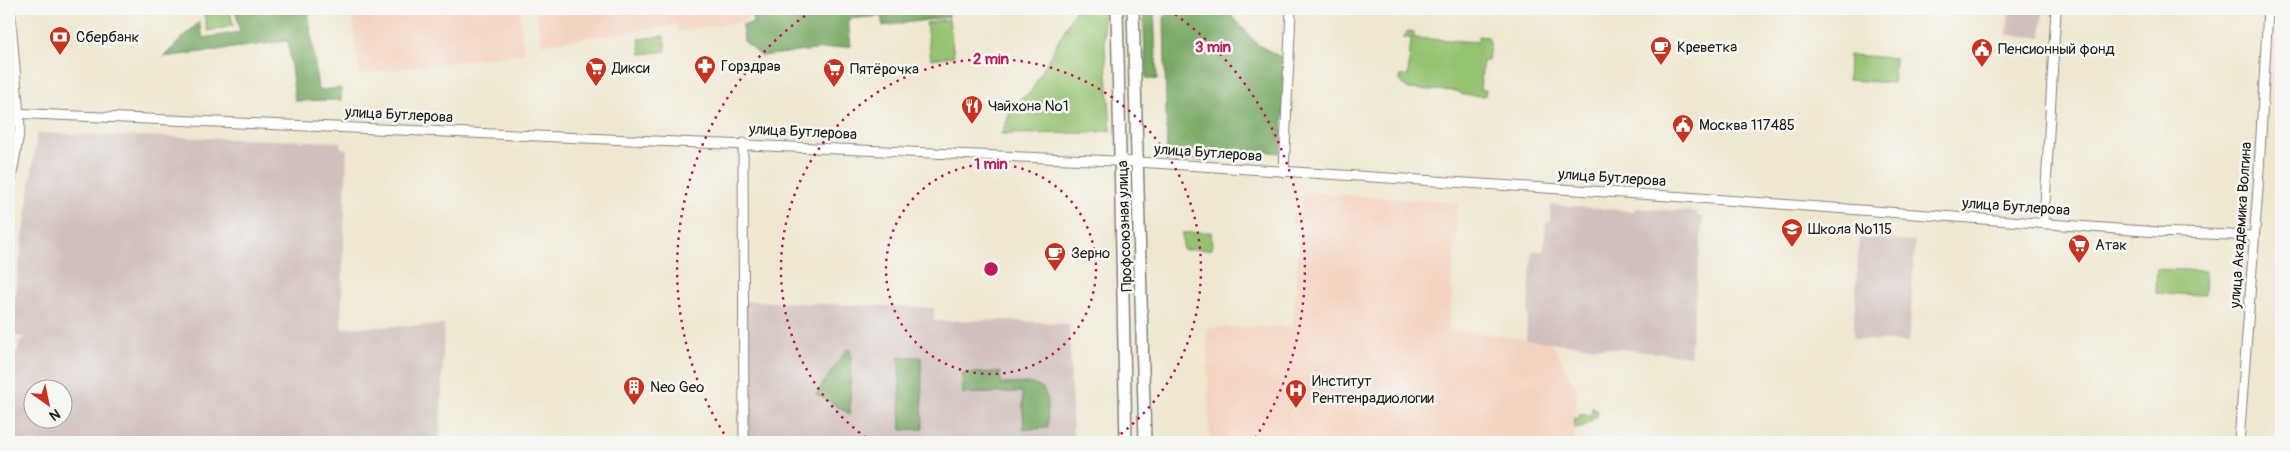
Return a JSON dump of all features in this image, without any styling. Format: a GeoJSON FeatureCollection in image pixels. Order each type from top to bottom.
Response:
{"type":"FeatureCollection","features":[{"type":"Feature","properties":{"kind":"main road","name":"Профсоюзная улица"},"geometry":{"type":"LineString","coordinates":[[1117,9],[1126,442]]}},
{"type":"Feature","properties":{"kind":"main road","name":"Профсоюзная улица"},"geometry":{"type":"LineString","coordinates":[[1133,9],[1145,442]]}},
{"type":"Feature","properties":{"kind":"street"},"geometry":{"type":"LineString","coordinates":[[9,191],[20,128],[10,9]]}},
{"type":"Feature","properties":{"kind":"street"},"geometry":{"type":"LineString","coordinates":[[1284,172],[1291,9]]}},
{"type":"Feature","properties":{"kind":"street"},"geometry":{"type":"LineString","coordinates":[[2044,222],[2056,9]]}},
{"type":"Feature","properties":{"kind":"street","name":"улица Академика Волгина"},"geometry":{"type":"LineString","coordinates":[[2239,442],[2268,9]]}},
{"type":"Feature","properties":{"kind":"street","name":"улица Бутлерова"},"geometry":{"type":"LineString","coordinates":[[9,113],[743,143],[1121,161],[1684,196],[2158,232],[2254,236]]}},
{"type":"Feature","properties":{"kind":"street"},"geometry":{"type":"LineString","coordinates":[[743,143],[744,442]]}},
{"type":"Feature","properties":{"kind":"shaded area"},"geometry":{"type":"Polygon","coordinates":[[[351,9],[519,9],[524,53],[360,74],[351,9]]]}},
{"type":"Feature","properties":{"kind":"shaded area"},"geometry":{"type":"Polygon","coordinates":[[[536,9],[746,9],[748,21],[677,31],[676,25],[541,44],[536,9]]]}},
{"type":"Feature","properties":{"kind":"shaded area"},"geometry":{"type":"Polygon","coordinates":[[[2009,9],[2043,9],[2041,37],[2007,35],[2009,9]]]}},
{"type":"Feature","properties":{"kind":"shaded area"},"geometry":{"type":"Polygon","coordinates":[[[37,133],[341,142],[341,148],[347,149],[341,328],[444,325],[440,442],[9,442],[9,370],[12,351],[18,352],[19,341],[24,341],[24,337],[10,335],[37,133]]]}},
{"type":"Feature","properties":{"kind":"shaded area"},"geometry":{"type":"Polygon","coordinates":[[[1302,192],[1458,203],[1449,330],[1552,342],[1577,391],[1574,442],[1209,442],[1207,328],[1293,326],[1300,226],[1292,225],[1293,213],[1301,213],[1302,192]]]}},
{"type":"Feature","properties":{"kind":"shaded area"},"geometry":{"type":"Polygon","coordinates":[[[1551,205],[1635,211],[1636,208],[1698,212],[1697,216],[1703,216],[1690,356],[1526,340],[1532,251],[1544,251],[1546,222],[1550,223],[1551,205]]]}},
{"type":"Feature","properties":{"kind":"shaded area"},"geometry":{"type":"Polygon","coordinates":[[[1859,238],[1915,241],[1909,342],[1853,339],[1859,238]]]}},
{"type":"Feature","properties":{"kind":"shaded area"},"geometry":{"type":"Polygon","coordinates":[[[745,301],[934,308],[934,321],[1003,320],[1069,324],[1073,442],[746,442],[745,301]]]}},
{"type":"Feature","properties":{"kind":"green space"},"geometry":{"type":"Polygon","coordinates":[[[230,9],[233,26],[208,31],[204,14],[230,9]]]}},
{"type":"Feature","properties":{"kind":"green space"},"geometry":{"type":"Polygon","coordinates":[[[235,9],[308,9],[318,90],[341,88],[341,100],[295,101],[288,41],[163,57],[199,22],[203,38],[240,32],[235,9]]]}},
{"type":"Feature","properties":{"kind":"green space"},"geometry":{"type":"Polygon","coordinates":[[[777,9],[948,9],[949,17],[883,26],[881,16],[848,19],[851,46],[761,56],[744,41],[742,25],[753,23],[752,15],[777,12],[777,9]]]}},
{"type":"Feature","properties":{"kind":"green space"},"geometry":{"type":"Polygon","coordinates":[[[1076,9],[1104,9],[1103,18],[1111,130],[1091,133],[1001,134],[1015,102],[1030,93],[1076,9]]]}},
{"type":"Feature","properties":{"kind":"green space"},"geometry":{"type":"Polygon","coordinates":[[[1143,9],[1154,9],[1157,80],[1146,78],[1143,9]]]}},
{"type":"Feature","properties":{"kind":"green space"},"geometry":{"type":"Polygon","coordinates":[[[1174,9],[1226,9],[1257,44],[1286,60],[1281,153],[1223,150],[1209,161],[1167,157],[1164,17],[1174,9]]]}},
{"type":"Feature","properties":{"kind":"green space"},"geometry":{"type":"Polygon","coordinates":[[[949,19],[954,56],[931,59],[926,23],[949,19]]]}},
{"type":"Feature","properties":{"kind":"green space"},"geometry":{"type":"Polygon","coordinates":[[[1408,31],[1414,32],[1414,38],[1478,42],[1479,36],[1488,37],[1490,43],[1488,61],[1483,61],[1480,90],[1486,90],[1485,96],[1463,95],[1457,91],[1408,89],[1400,81],[1400,76],[1408,76],[1411,38],[1403,38],[1408,31]]]}},
{"type":"Feature","properties":{"kind":"green space"},"geometry":{"type":"Polygon","coordinates":[[[664,36],[666,51],[641,54],[639,39],[664,36]]]}},
{"type":"Feature","properties":{"kind":"green space"},"geometry":{"type":"Polygon","coordinates":[[[1849,55],[1895,58],[1893,83],[1848,80],[1849,55]]]}},
{"type":"Feature","properties":{"kind":"green space"},"geometry":{"type":"Polygon","coordinates":[[[1211,232],[1212,249],[1183,250],[1182,233],[1211,232]]]}},
{"type":"Feature","properties":{"kind":"green space"},"geometry":{"type":"Polygon","coordinates":[[[2157,269],[2206,271],[2205,295],[2156,293],[2157,269]]]}},
{"type":"Feature","properties":{"kind":"green space"},"geometry":{"type":"Polygon","coordinates":[[[847,349],[851,351],[850,414],[816,394],[847,349]]]}},
{"type":"Feature","properties":{"kind":"green space"},"geometry":{"type":"Polygon","coordinates":[[[899,357],[921,357],[923,429],[901,430],[899,357]]]}},
{"type":"Feature","properties":{"kind":"green space"},"geometry":{"type":"Polygon","coordinates":[[[1000,372],[1001,384],[1028,383],[1043,388],[1047,398],[1048,428],[1024,429],[1022,392],[963,394],[962,373],[1000,372]]]}},
{"type":"Feature","properties":{"kind":"green space"},"geometry":{"type":"Polygon","coordinates":[[[1592,407],[1598,411],[1597,416],[1582,428],[1574,428],[1575,418],[1579,418],[1580,414],[1592,415],[1592,407]]]}},
{"type":"Feature","properties":{"kind":"place","name":"Сбербанк"},"geometry":{"type":"Point","coordinates":[60,56]}},
{"type":"Feature","properties":{"kind":"place","name":"Креветка"},"geometry":{"type":"Point","coordinates":[1661,66]}},
{"type":"Feature","properties":{"kind":"place","name":"Пенсионный фонд"},"geometry":{"type":"Point","coordinates":[1982,68]}},
{"type":"Feature","properties":{"kind":"place","name":"Горздрав"},"geometry":{"type":"Point","coordinates":[705,85]}},
{"type":"Feature","properties":{"kind":"place","name":"Дикси"},"geometry":{"type":"Point","coordinates":[596,87]}},
{"type":"Feature","properties":{"kind":"place","name":"Пятёрочка"},"geometry":{"type":"Point","coordinates":[834,88]}},
{"type":"Feature","properties":{"kind":"place","name":"Чайхона №1"},"geometry":{"type":"Point","coordinates":[972,125]}},
{"type":"Feature","properties":{"kind":"place","name":"Москва 117485"},"geometry":{"type":"Point","coordinates":[1683,144]}},
{"type":"Feature","properties":{"kind":"place","name":"Школа №115"},"geometry":{"type":"Point","coordinates":[1792,248]}},
{"type":"Feature","properties":{"kind":"place","name":"Атак"},"geometry":{"type":"Point","coordinates":[2079,264]}},
{"type":"Feature","properties":{"kind":"place","name":"Зерно"},"geometry":{"type":"Point","coordinates":[1055,272]}},
{"type":"Feature","properties":{"kind":"place","name":"Neo Geo"},"geometry":{"type":"Point","coordinates":[634,406]}},
{"type":"Feature","properties":{"kind":"place","name":"Институт Рентгенрадиологии"},"geometry":{"type":"Point","coordinates":[1296,409]}}]}
